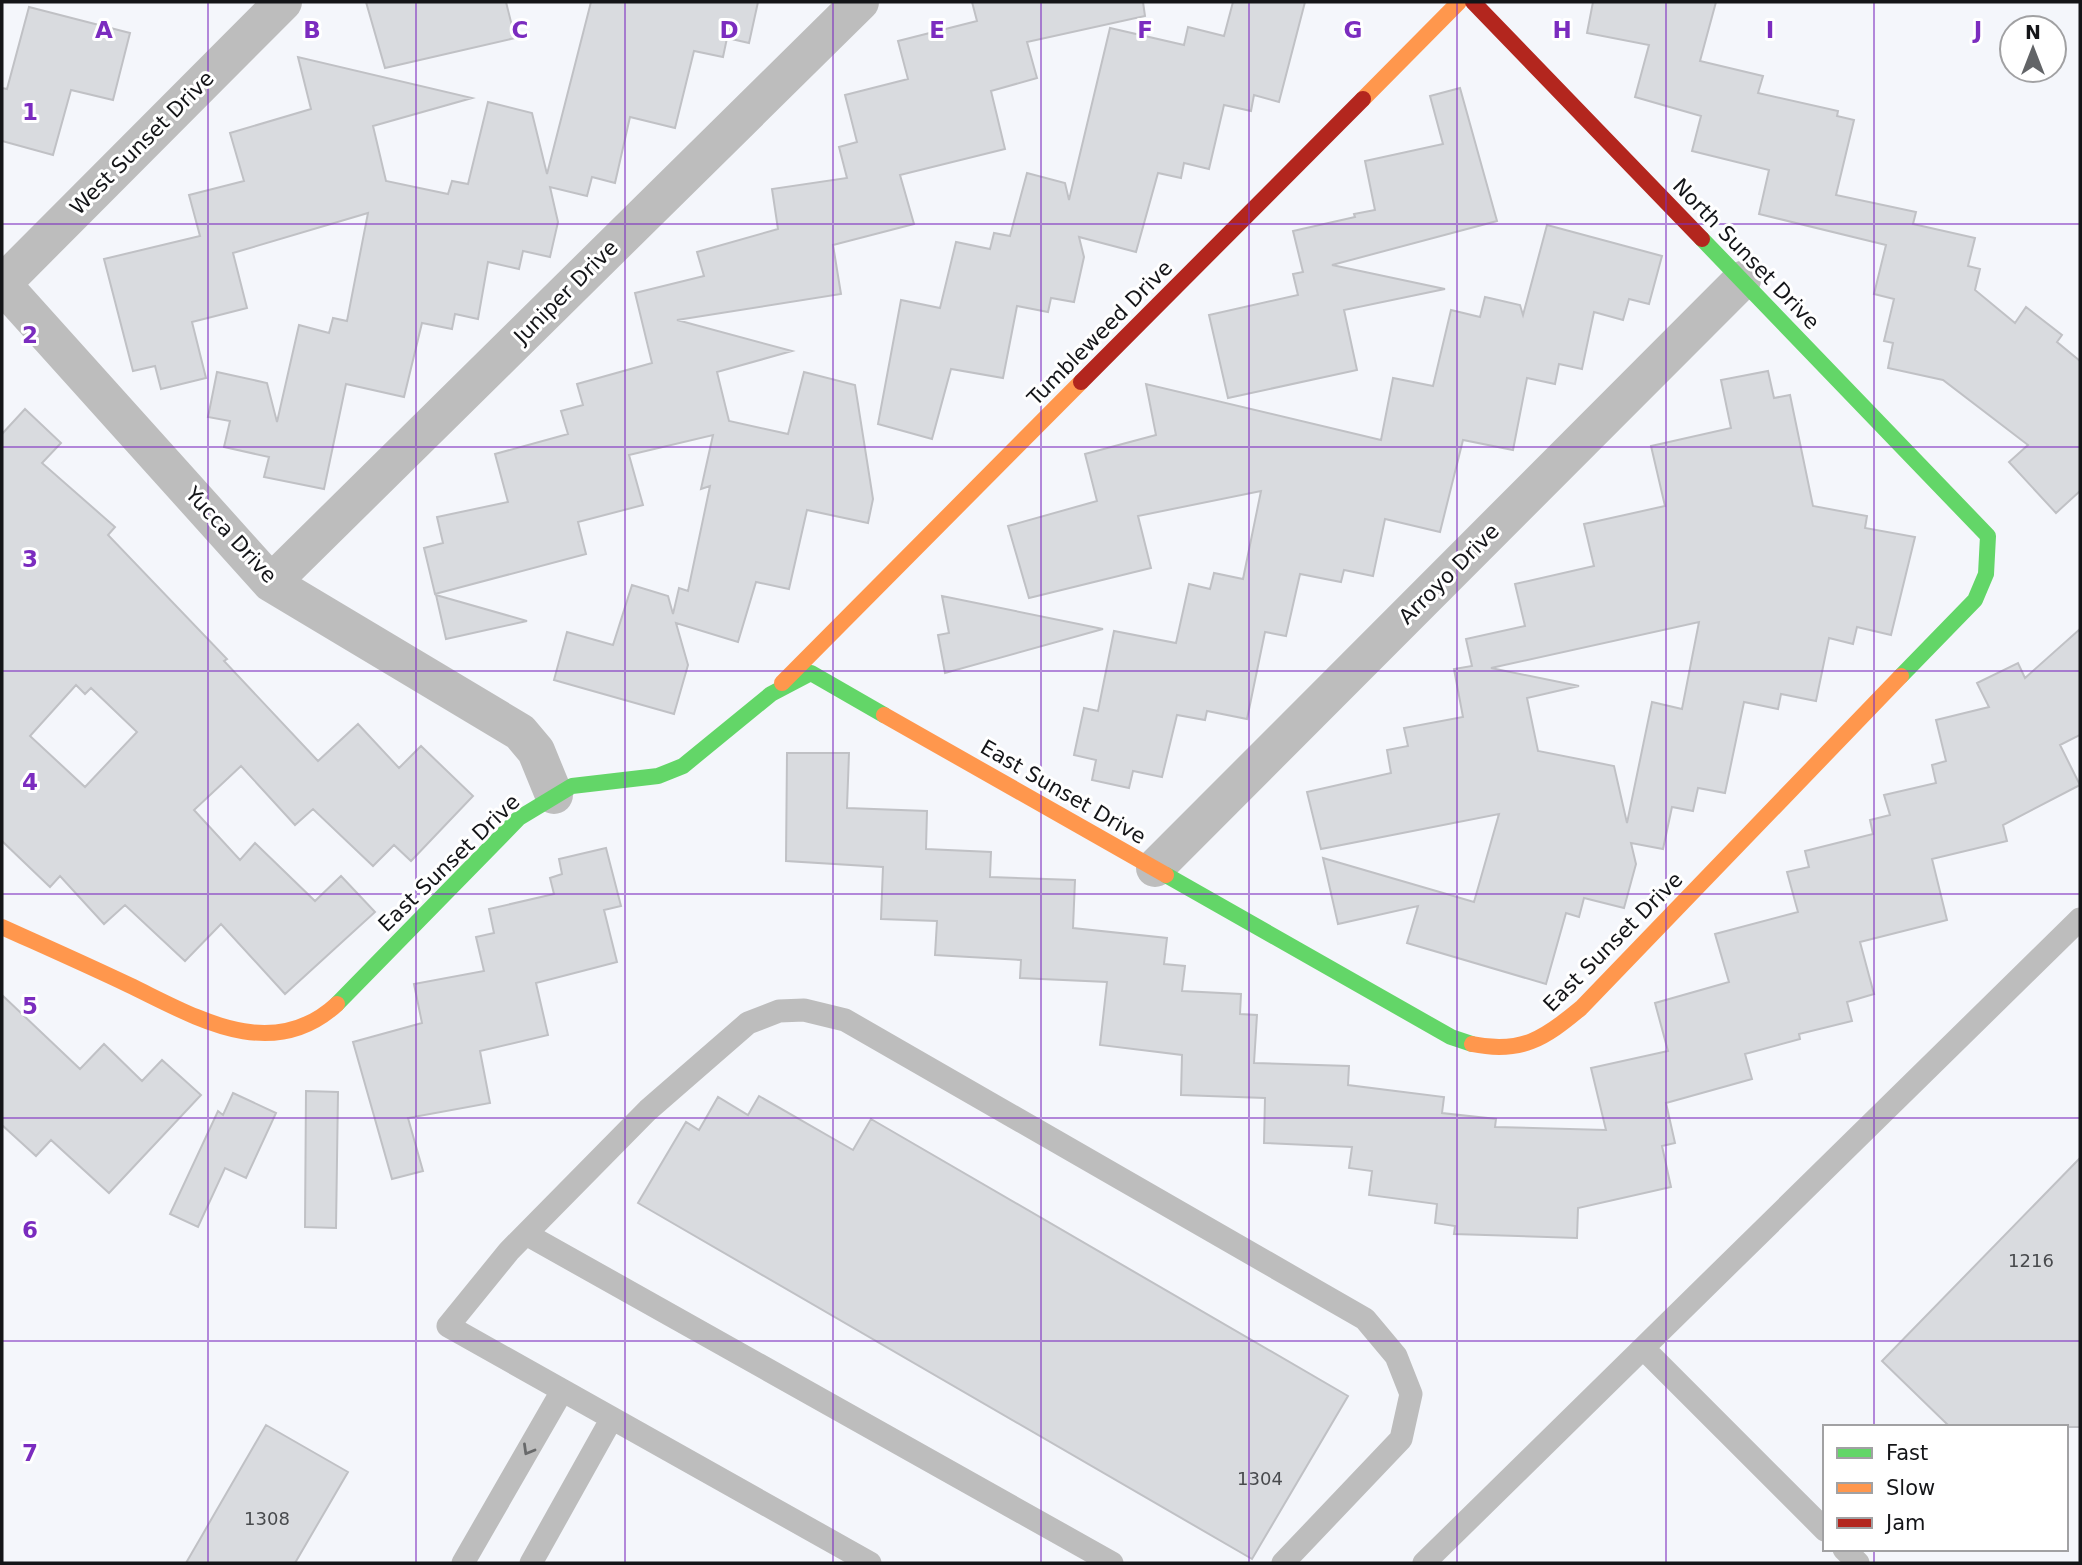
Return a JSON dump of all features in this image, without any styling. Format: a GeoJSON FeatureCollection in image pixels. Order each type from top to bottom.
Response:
{"type":"FeatureCollection","features":[{"type":"Feature","properties":{"kind":"street","name":"West Sunset Drive"},"geometry":{"type":"LineString","coordinates":[[2,284],[282,2]]}},
{"type":"Feature","properties":{"kind":"street","name":"Juniper Drive"},"geometry":{"type":"LineString","coordinates":[[271,583],[860,2]]}},
{"type":"Feature","properties":{"kind":"street","name":"Tumbleweed Drive"},"geometry":{"type":"LineString","coordinates":[[771,694],[1459,2]]}},
{"type":"Feature","properties":{"kind":"street","name":"North Sunset Drive"},"geometry":{"type":"LineString","coordinates":[[1473,2],[1988,536]]}},
{"type":"Feature","properties":{"kind":"street","name":"Arroyo Drive"},"geometry":{"type":"LineString","coordinates":[[1155,868],[1742,280]]}},
{"type":"Feature","properties":{"kind":"street","name":"Yucca Drive"},"geometry":{"type":"LineString","coordinates":[[2,284],[271,583],[520,732],[536,751],[554,795]]}},
{"type":"Feature","properties":{"kind":"street","name":"East Sunset Drive"},"geometry":{"type":"LineString","coordinates":[[2,927],[212,1023],[254,1033],[275,1033],[296,1028],[334,1007],[519,818],[572,786],[658,776],[683,766],[771,694],[811,673],[1451,1037],[1478,1047],[1507,1049],[1534,1043],[1558,1028],[1581,1008],[1975,600],[1986,574],[1988,536]]}},
{"type":"Feature","properties":{"kind":"lane"},"geometry":{"type":"LineString","coordinates":[[1424,1563],[2080,919]]}},
{"type":"Feature","properties":{"kind":"lane"},"geometry":{"type":"LineString","coordinates":[[870,1563],[448,1326],[509,1251],[648,1110],[748,1023],[779,1011],[804,1010],[845,1020],[1365,1319],[1396,1356],[1411,1394],[1401,1439],[1283,1563]]}},
{"type":"Feature","properties":{"kind":"lane"},"geometry":{"type":"LineString","coordinates":[[526,1234],[1112,1563]]}},
{"type":"Feature","properties":{"kind":"lane"},"geometry":{"type":"LineString","coordinates":[[1643,1348],[1823,1528]]}},
{"type":"Feature","properties":{"kind":"lane"},"geometry":{"type":"LineString","coordinates":[[463,1563],[562,1391]]}},
{"type":"Feature","properties":{"kind":"lane"},"geometry":{"type":"LineString","coordinates":[[531,1563],[612,1418]]}},
{"type":"Feature","properties":{"kind":"building"},"geometry":{"type":"Polygon","coordinates":[[[366,2],[506,2],[515,38],[385,68],[366,2]]]}},
{"type":"Feature","properties":{"kind":"building"},"geometry":{"type":"Polygon","coordinates":[[[591,2],[758,2],[749,43],[727,38],[723,57],[694,51],[675,128],[630,117],[615,183],[592,177],[587,196],[550,187],[558,222],[550,257],[523,251],[519,269],[488,262],[478,319],[455,314],[452,329],[422,323],[404,397],[346,384],[324,489],[264,477],[269,457],[224,447],[230,421],[208,417],[217,372],[267,383],[277,422],[299,325],[329,333],[333,318],[347,321],[368,213],[233,253],[247,308],[192,322],[206,378],[161,389],[155,366],[133,371],[104,259],[200,236],[189,195],[244,181],[230,133],[311,109],[298,57],[472,98],[373,126],[386,181],[448,194],[452,181],[468,184],[488,102],[532,113],[547,174],[591,2]]]}},
{"type":"Feature","properties":{"kind":"building"},"geometry":{"type":"Polygon","coordinates":[[[972,2],[1143,2],[1145,16],[1027,42],[1037,78],[991,91],[1005,149],[900,175],[914,224],[833,245],[841,294],[677,320],[792,351],[717,372],[729,421],[788,434],[804,372],[855,385],[873,499],[868,523],[807,510],[789,589],[756,582],[738,642],[676,623],[688,665],[674,714],[554,680],[567,632],[613,645],[632,585],[668,596],[673,614],[679,588],[688,591],[710,486],[701,489],[713,435],[629,455],[643,505],[578,522],[586,554],[435,594],[424,548],[443,543],[437,517],[508,502],[495,454],[568,434],[561,411],[583,405],[577,384],[652,363],[635,293],[704,276],[697,252],[778,229],[772,189],[847,178],[839,147],[857,142],[845,95],[908,79],[898,41],[977,21],[972,2]]]}},
{"type":"Feature","properties":{"kind":"building"},"geometry":{"type":"Polygon","coordinates":[[[1233,2],[1305,2],[1279,102],[1254,95],[1251,111],[1224,105],[1209,169],[1184,163],[1181,178],[1158,173],[1136,252],[1079,237],[1084,257],[1074,302],[1051,298],[1048,312],[1017,306],[1003,378],[951,369],[932,439],[878,424],[901,300],[940,308],[956,242],[990,249],[994,233],[1010,236],[1027,173],[1065,183],[1069,200],[1110,28],[1184,45],[1188,27],[1224,36],[1233,2]]]}},
{"type":"Feature","properties":{"kind":"building"},"geometry":{"type":"Polygon","coordinates":[[[1593,2],[1716,2],[1700,61],[1763,76],[1758,93],[1838,111],[1837,116],[1854,120],[1836,195],[1916,212],[1913,224],[1975,238],[1968,266],[1980,269],[1975,290],[2015,323],[2026,307],[2062,335],[2057,342],[2080,361],[2080,491],[2056,513],[2009,462],[2028,445],[1943,380],[1888,368],[1893,343],[1884,341],[1894,299],[1874,294],[1886,245],[1759,214],[1769,170],[1692,151],[1701,116],[1635,97],[1649,45],[1587,33],[1593,2]]]}},
{"type":"Feature","properties":{"kind":"building"},"geometry":{"type":"Polygon","coordinates":[[[29,7],[130,33],[113,100],[71,90],[53,155],[2,141],[2,88],[7,89],[29,7]]]}},
{"type":"Feature","properties":{"kind":"building"},"geometry":{"type":"Polygon","coordinates":[[[1460,88],[1497,221],[1332,265],[1445,289],[1344,310],[1357,370],[1228,398],[1209,315],[1298,295],[1293,274],[1303,272],[1293,231],[1375,210],[1365,161],[1443,144],[1430,96],[1460,88]]]}},
{"type":"Feature","properties":{"kind":"building"},"geometry":{"type":"Polygon","coordinates":[[[1547,225],[1662,256],[1649,304],[1629,299],[1623,320],[1594,312],[1582,369],[1559,364],[1555,384],[1527,378],[1513,450],[1463,440],[1440,532],[1385,519],[1373,576],[1344,570],[1341,582],[1300,574],[1286,636],[1265,632],[1247,719],[1207,711],[1205,720],[1177,715],[1162,777],[1133,771],[1129,788],[1092,780],[1096,760],[1074,755],[1084,708],[1098,711],[1114,631],[1176,643],[1189,584],[1210,589],[1214,573],[1243,579],[1261,491],[1138,516],[1151,568],[1029,598],[1008,526],[1097,501],[1085,454],[1156,435],[1146,384],[1381,440],[1393,378],[1433,386],[1451,310],[1480,317],[1485,297],[1520,305],[1523,315],[1547,225]]]}},
{"type":"Feature","properties":{"kind":"building"},"geometry":{"type":"Polygon","coordinates":[[[1768,371],[1774,398],[1790,395],[1813,506],[1867,516],[1865,528],[1915,537],[1891,635],[1857,627],[1853,644],[1829,638],[1816,701],[1781,694],[1778,709],[1744,702],[1725,793],[1698,788],[1693,811],[1672,807],[1663,849],[1631,843],[1636,864],[1624,908],[1584,898],[1579,917],[1566,913],[1546,984],[1407,943],[1418,906],[1338,924],[1323,858],[1474,902],[1499,814],[1321,849],[1307,792],[1391,773],[1387,750],[1408,746],[1404,728],[1463,717],[1454,669],[1472,666],[1466,639],[1525,626],[1515,584],[1594,566],[1584,524],[1665,506],[1651,446],[1731,428],[1721,380],[1768,371]],[[1699,622],[1491,668],[1579,686],[1527,698],[1538,751],[1614,766],[1627,823],[1652,702],[1682,709],[1699,622]]]}},
{"type":"Feature","properties":{"kind":"building"},"geometry":{"type":"Polygon","coordinates":[[[25,409],[61,443],[42,463],[115,527],[108,535],[227,659],[224,661],[318,761],[358,724],[399,768],[421,746],[473,796],[411,861],[394,845],[373,866],[313,809],[295,825],[241,766],[194,810],[240,860],[255,843],[315,901],[341,876],[375,912],[285,994],[221,924],[185,961],[125,905],[104,924],[60,876],[50,887],[2,841],[2,434],[25,409]],[[76,685],[30,736],[85,787],[137,732],[91,688],[85,694],[76,685]]]}},
{"type":"Feature","properties":{"kind":"building"},"geometry":{"type":"Polygon","coordinates":[[[436,595],[527,621],[446,639],[436,595]]]}},
{"type":"Feature","properties":{"kind":"building"},"geometry":{"type":"Polygon","coordinates":[[[942,596],[1103,629],[945,673],[938,635],[949,633],[942,596]]]}},
{"type":"Feature","properties":{"kind":"building"},"geometry":{"type":"Polygon","coordinates":[[[2080,629],[2080,735],[2060,745],[2080,785],[2003,825],[2007,841],[1932,859],[1947,920],[1860,942],[1874,994],[1847,1002],[1852,1021],[1799,1034],[1800,1039],[1745,1054],[1752,1079],[1666,1103],[1675,1143],[1662,1146],[1671,1187],[1578,1208],[1577,1238],[1454,1234],[1455,1226],[1435,1223],[1437,1204],[1369,1195],[1372,1171],[1349,1168],[1352,1147],[1264,1143],[1265,1098],[1181,1095],[1182,1055],[1100,1045],[1107,982],[1020,978],[1021,960],[935,955],[937,921],[881,919],[883,867],[786,861],[787,753],[849,753],[847,808],[927,811],[926,849],[991,852],[990,877],[1075,880],[1073,928],[1167,938],[1164,964],[1185,966],[1182,991],[1241,994],[1240,1014],[1257,1015],[1254,1063],[1349,1066],[1348,1085],[1444,1097],[1442,1113],[1496,1119],[1495,1127],[1606,1130],[1591,1068],[1668,1051],[1655,1003],[1729,982],[1715,934],[1798,912],[1787,872],[1809,867],[1805,851],[1873,834],[1870,820],[1890,815],[1884,795],[1936,783],[1932,765],[1946,761],[1936,720],[1989,707],[1977,683],[2018,663],[2025,678],[2080,629]]]}},
{"type":"Feature","properties":{"kind":"building"},"geometry":{"type":"Polygon","coordinates":[[[606,848],[621,906],[604,910],[617,962],[536,983],[548,1035],[480,1051],[490,1103],[408,1118],[423,1171],[392,1179],[353,1042],[422,1023],[414,984],[484,971],[476,937],[494,933],[489,909],[554,894],[550,878],[562,874],[559,859],[606,848]]]}},
{"type":"Feature","properties":{"kind":"building"},"geometry":{"type":"Polygon","coordinates":[[[2,995],[80,1069],[104,1044],[142,1081],[162,1060],[201,1095],[109,1193],[51,1140],[36,1156],[2,1125],[2,995]]]}},
{"type":"Feature","properties":{"kind":"building"},"geometry":{"type":"Polygon","coordinates":[[[306,1091],[338,1092],[336,1228],[305,1227],[306,1091]]]}},
{"type":"Feature","properties":{"kind":"building"},"geometry":{"type":"Polygon","coordinates":[[[233,1093],[276,1113],[246,1178],[225,1168],[198,1227],[170,1214],[218,1111],[223,1115],[233,1093]]]}},
{"type":"Feature","properties":{"kind":"building"},"geometry":{"type":"Polygon","coordinates":[[[759,1096],[853,1150],[871,1119],[1348,1396],[1252,1559],[638,1203],[686,1122],[699,1130],[718,1097],[748,1115],[759,1096]]]}},
{"type":"Feature","properties":{"kind":"building"},"geometry":{"type":"Polygon","coordinates":[[[2080,1158],[2080,1427],[1948,1425],[1882,1361],[2080,1158]]]}},
{"type":"Feature","properties":{"kind":"building"},"geometry":{"type":"Polygon","coordinates":[[[266,1425],[348,1472],[295,1563],[186,1563],[266,1425]]]}},
{"type":"Feature","properties":{"kind":"traffic: fast"},"geometry":{"type":"LineString","coordinates":[[1702,239],[1988,536],[1986,574],[1975,600],[1901,676]]}},
{"type":"Feature","properties":{"kind":"traffic: fast"},"geometry":{"type":"LineString","coordinates":[[337,1004],[519,818],[572,786],[658,776],[683,766],[771,694],[811,673],[884,715]]}},
{"type":"Feature","properties":{"kind":"traffic: fast"},"geometry":{"type":"LineString","coordinates":[[1166,875],[1451,1037],[1472,1044]]}},
{"type":"Feature","properties":{"kind":"traffic: slow"},"geometry":{"type":"LineString","coordinates":[[1363,99],[1459,2]]}},
{"type":"Feature","properties":{"kind":"traffic: slow"},"geometry":{"type":"LineString","coordinates":[[782,683],[1081,382]]}},
{"type":"Feature","properties":{"kind":"traffic: slow"},"geometry":{"type":"LineString","coordinates":[[1472,1044],[1504,1047],[1531,1041],[1543,1036],[1581,1008],[1901,676]]}},
{"type":"Feature","properties":{"kind":"traffic: slow"},"geometry":{"type":"LineString","coordinates":[[884,715],[1166,875]]}},
{"type":"Feature","properties":{"kind":"traffic: slow"},"geometry":{"type":"LineString","coordinates":[[2,927],[180,1010],[233,1029],[259,1033],[286,1031],[312,1022],[337,1004]]}},
{"type":"Feature","properties":{"kind":"traffic: jam"},"geometry":{"type":"LineString","coordinates":[[1473,2],[1702,239]]}},
{"type":"Feature","properties":{"kind":"traffic: jam"},"geometry":{"type":"LineString","coordinates":[[1081,382],[1363,99]]}}]}
